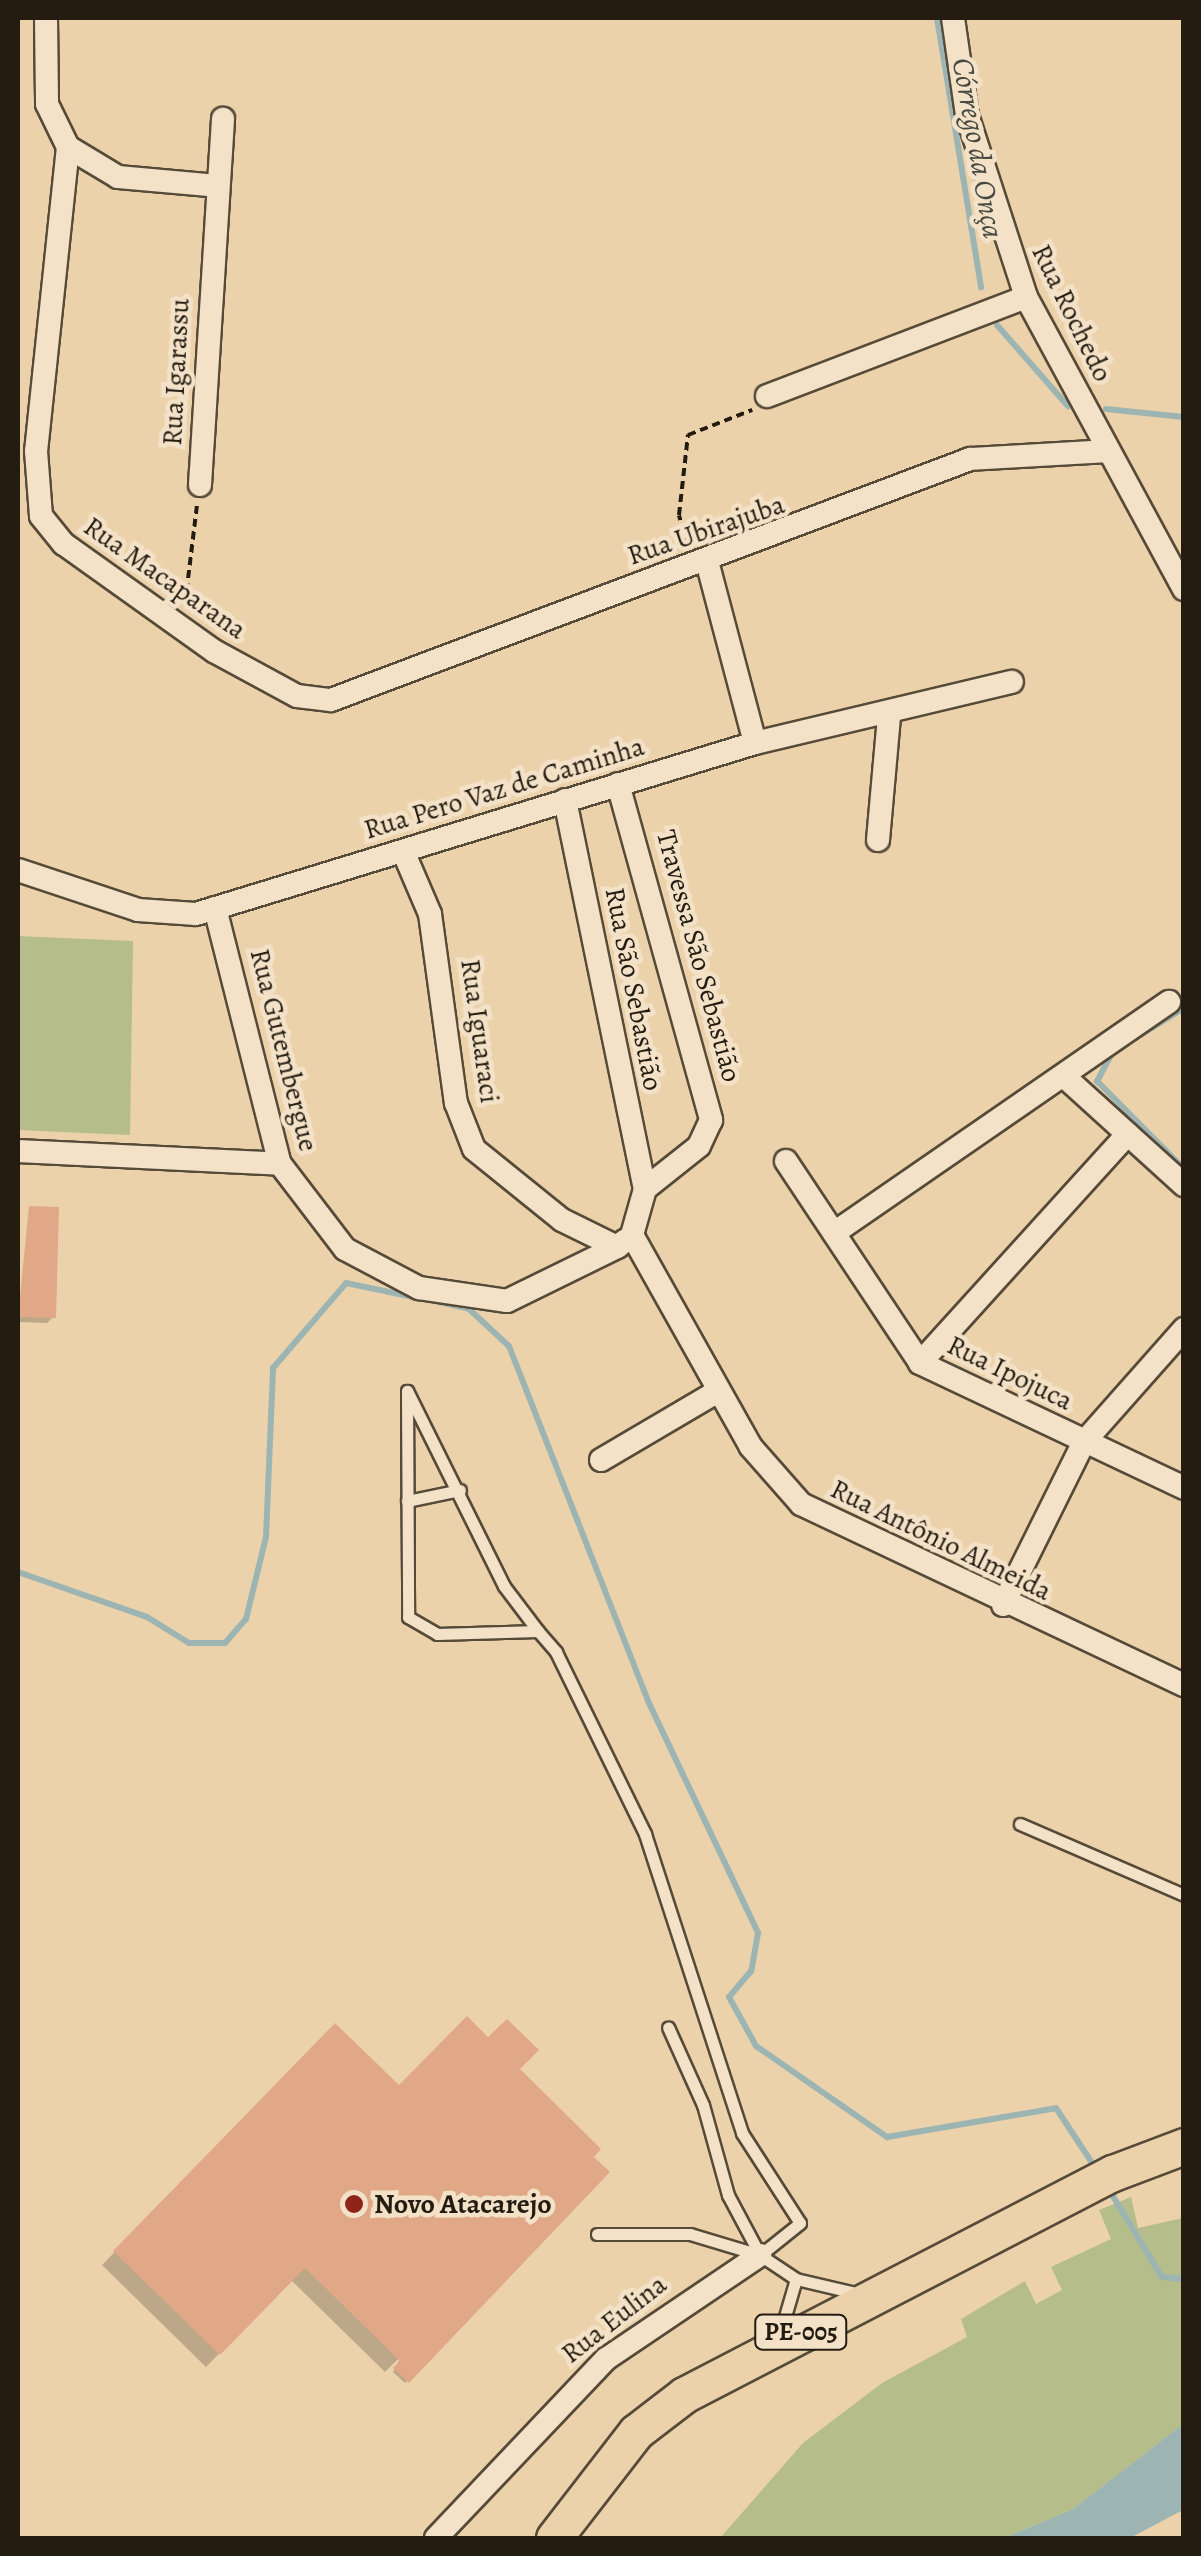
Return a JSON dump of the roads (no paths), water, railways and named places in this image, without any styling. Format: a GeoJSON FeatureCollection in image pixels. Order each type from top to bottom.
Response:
{"type":"FeatureCollection","features":[{"type":"Feature","properties":{"kind":"main road","name":"PE-005"},"geometry":{"type":"LineString","coordinates":[[554,2538],[648,2422],[777,2343],[874,2298],[1103,2178],[1184,2146]]}},
{"type":"Feature","properties":{"kind":"street"},"geometry":{"type":"LineString","coordinates":[[46,18],[48,104],[68,147],[118,178],[218,186]]}},
{"type":"Feature","properties":{"kind":"street","name":"Rua Rochedo"},"geometry":{"type":"LineString","coordinates":[[953,18],[967,115],[1026,297],[1165,561],[1184,589]]}},
{"type":"Feature","properties":{"kind":"street","name":"Rua Igarassu"},"geometry":{"type":"LineString","coordinates":[[200,485],[223,120]]}},
{"type":"Feature","properties":{"kind":"street","name":"Rua Macaparana"},"geometry":{"type":"LineString","coordinates":[[68,147],[37,500],[64,544],[182,627],[273,686],[330,700]]}},
{"type":"Feature","properties":{"kind":"street"},"geometry":{"type":"LineString","coordinates":[[767,396],[1026,297]]}},
{"type":"Feature","properties":{"kind":"street","name":"Rua Ubirajuba"},"geometry":{"type":"LineString","coordinates":[[330,700],[701,567],[970,459],[1107,451]]}},
{"type":"Feature","properties":{"kind":"street"},"geometry":{"type":"LineString","coordinates":[[701,567],[755,743]]}},
{"type":"Feature","properties":{"kind":"street","name":"Rua Pero Vaz de Caminha"},"geometry":{"type":"LineString","coordinates":[[18,870],[158,915],[215,908],[755,743],[889,716],[1012,682]]}},
{"type":"Feature","properties":{"kind":"street"},"geometry":{"type":"LineString","coordinates":[[878,840],[889,716]]}},
{"type":"Feature","properties":{"kind":"street","name":"Travessa São Sebastião"},"geometry":{"type":"LineString","coordinates":[[618,784],[710,1120],[699,1146],[644,1190]]}},
{"type":"Feature","properties":{"kind":"street","name":"Rua São Sebastião"},"geometry":{"type":"LineString","coordinates":[[565,800],[644,1190]]}},
{"type":"Feature","properties":{"kind":"street","name":"Rua Iguaraci"},"geometry":{"type":"LineString","coordinates":[[403,851],[430,914],[456,1103],[474,1149],[534,1201],[625,1241]]}},
{"type":"Feature","properties":{"kind":"street","name":"Rua Gutembergue"},"geometry":{"type":"LineString","coordinates":[[215,908],[280,1164],[357,1259],[455,1297],[522,1298],[625,1241]]}},
{"type":"Feature","properties":{"kind":"street"},"geometry":{"type":"LineString","coordinates":[[834,1234],[1066,1079],[1096,1047],[1169,1002]]}},
{"type":"Feature","properties":{"kind":"street"},"geometry":{"type":"LineString","coordinates":[[1066,1079],[1184,1184]]}},
{"type":"Feature","properties":{"kind":"street"},"geometry":{"type":"LineString","coordinates":[[920,1363],[1128,1134]]}},
{"type":"Feature","properties":{"kind":"street"},"geometry":{"type":"LineString","coordinates":[[18,1151],[280,1164]]}},
{"type":"Feature","properties":{"kind":"street","name":"Rua Ipojuca"},"geometry":{"type":"LineString","coordinates":[[786,1161],[920,1363],[1184,1488]]}},
{"type":"Feature","properties":{"kind":"street"},"geometry":{"type":"LineString","coordinates":[[625,1241],[644,1190]]}},
{"type":"Feature","properties":{"kind":"street","name":"Rua Antônio Almeida"},"geometry":{"type":"LineString","coordinates":[[625,1241],[718,1392],[801,1504],[1003,1604],[1184,1685]]}},
{"type":"Feature","properties":{"kind":"street"},"geometry":{"type":"LineString","coordinates":[[1003,1604],[1084,1442],[1184,1329]]}},
{"type":"Feature","properties":{"kind":"street"},"geometry":{"type":"LineString","coordinates":[[601,1460],[718,1392]]}},
{"type":"Feature","properties":{"kind":"street","name":"Rua Eulina"},"geometry":{"type":"LineString","coordinates":[[436,2538],[606,2359],[760,2255]]}},
{"type":"Feature","properties":{"kind":"lane"},"geometry":{"type":"LineString","coordinates":[[538,1631],[438,1634],[412,1624],[408,1392],[460,1490],[504,1586],[538,1631],[586,1701],[645,1834],[742,2133],[800,2223],[760,2255]]}},
{"type":"Feature","properties":{"kind":"lane"},"geometry":{"type":"LineString","coordinates":[[408,1501],[460,1490]]}},
{"type":"Feature","properties":{"kind":"lane"},"geometry":{"type":"LineString","coordinates":[[1020,1824],[1184,1896]]}},
{"type":"Feature","properties":{"kind":"lane"},"geometry":{"type":"LineString","coordinates":[[668,2027],[699,2094],[728,2196],[760,2255]]}},
{"type":"Feature","properties":{"kind":"lane"},"geometry":{"type":"LineString","coordinates":[[596,2234],[690,2234],[760,2255],[796,2279],[874,2298]]}},
{"type":"Feature","properties":{"kind":"lane"},"geometry":{"type":"LineString","coordinates":[[777,2343],[796,2279]]}},
{"type":"Feature","properties":{"kind":"water"},"geometry":{"type":"Polygon","coordinates":[[[1183,2424],[1183,2510],[1130,2538],[1004,2538],[1073,2509],[1183,2424]]]}},
{"type":"Feature","properties":{"kind":"waterway","name":"Córrego da Onça"},"geometry":{"type":"LineString","coordinates":[[937,18],[981,287]]}},
{"type":"Feature","properties":{"kind":"waterway"},"geometry":{"type":"LineString","coordinates":[[997,325],[1068,406]]}},
{"type":"Feature","properties":{"kind":"waterway"},"geometry":{"type":"LineString","coordinates":[[1106,409],[1184,417]]}},
{"type":"Feature","properties":{"kind":"waterway"},"geometry":{"type":"LineString","coordinates":[[1142,1034],[1184,1008]]}},
{"type":"Feature","properties":{"kind":"waterway"},"geometry":{"type":"LineString","coordinates":[[1111,1055],[1097,1081],[1184,1169]]}},
{"type":"Feature","properties":{"kind":"waterway"},"geometry":{"type":"LineString","coordinates":[[18,1572],[147,1617],[189,1643],[225,1643],[246,1619],[266,1537],[273,1368],[346,1283],[418,1298]]}},
{"type":"Feature","properties":{"kind":"waterway"},"geometry":{"type":"LineString","coordinates":[[435,1301],[469,1309],[509,1346],[648,1701],[758,1933],[751,1971],[729,1997],[756,2046],[887,2137],[1056,2108],[1096,2169]]}},
{"type":"Feature","properties":{"kind":"waterway"},"geometry":{"type":"LineString","coordinates":[[1108,2188],[1162,2277],[1184,2279]]}},
{"type":"Feature","properties":{"kind":"place","name":"Novo Atacarejo"},"geometry":{"type":"Point","coordinates":[354,2204]}}]}
